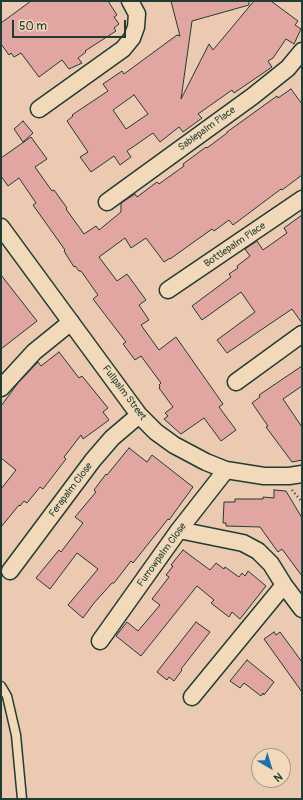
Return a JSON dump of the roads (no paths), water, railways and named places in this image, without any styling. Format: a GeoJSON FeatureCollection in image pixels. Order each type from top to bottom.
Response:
{"type":"FeatureCollection","features":[{"type":"Feature","properties":{"kind":"street"},"geometry":{"type":"LineString","coordinates":[[39,109],[123,49],[132,38],[136,27],[137,14],[130,1]]}},
{"type":"Feature","properties":{"kind":"street","name":"Sablepalm Place"},"geometry":{"type":"LineString","coordinates":[[107,202],[253,96],[288,68],[302,51]]}},
{"type":"Feature","properties":{"kind":"street","name":"Bottlepalm Place"},"geometry":{"type":"LineString","coordinates":[[168,290],[302,199]]}},
{"type":"Feature","properties":{"kind":"street","name":"Fullpalm Street"},"geometry":{"type":"LineString","coordinates":[[2,232],[71,322],[139,415],[156,432],[174,445],[206,462],[226,470],[264,476],[289,476],[302,474]]}},
{"type":"Feature","properties":{"kind":"street"},"geometry":{"type":"LineString","coordinates":[[1,388],[34,352],[71,322]]}},
{"type":"Feature","properties":{"kind":"street"},"geometry":{"type":"LineString","coordinates":[[236,382],[302,334]]}},
{"type":"Feature","properties":{"kind":"street","name":"Ferapalm Close"},"geometry":{"type":"LineString","coordinates":[[10,571],[93,460],[112,438],[139,415]]}},
{"type":"Feature","properties":{"kind":"street","name":"Furrowpalm Close"},"geometry":{"type":"LineString","coordinates":[[100,642],[179,530],[226,470]]}},
{"type":"Feature","properties":{"kind":"street"},"geometry":{"type":"LineString","coordinates":[[179,530],[243,543],[258,551],[271,564],[284,585],[302,609]]}},
{"type":"Feature","properties":{"kind":"street"},"geometry":{"type":"LineString","coordinates":[[192,697],[284,585]]}},
{"type":"Feature","properties":{"kind":"lane"},"geometry":{"type":"LineString","coordinates":[[1,686],[7,696],[16,735],[22,799]]}}]}
